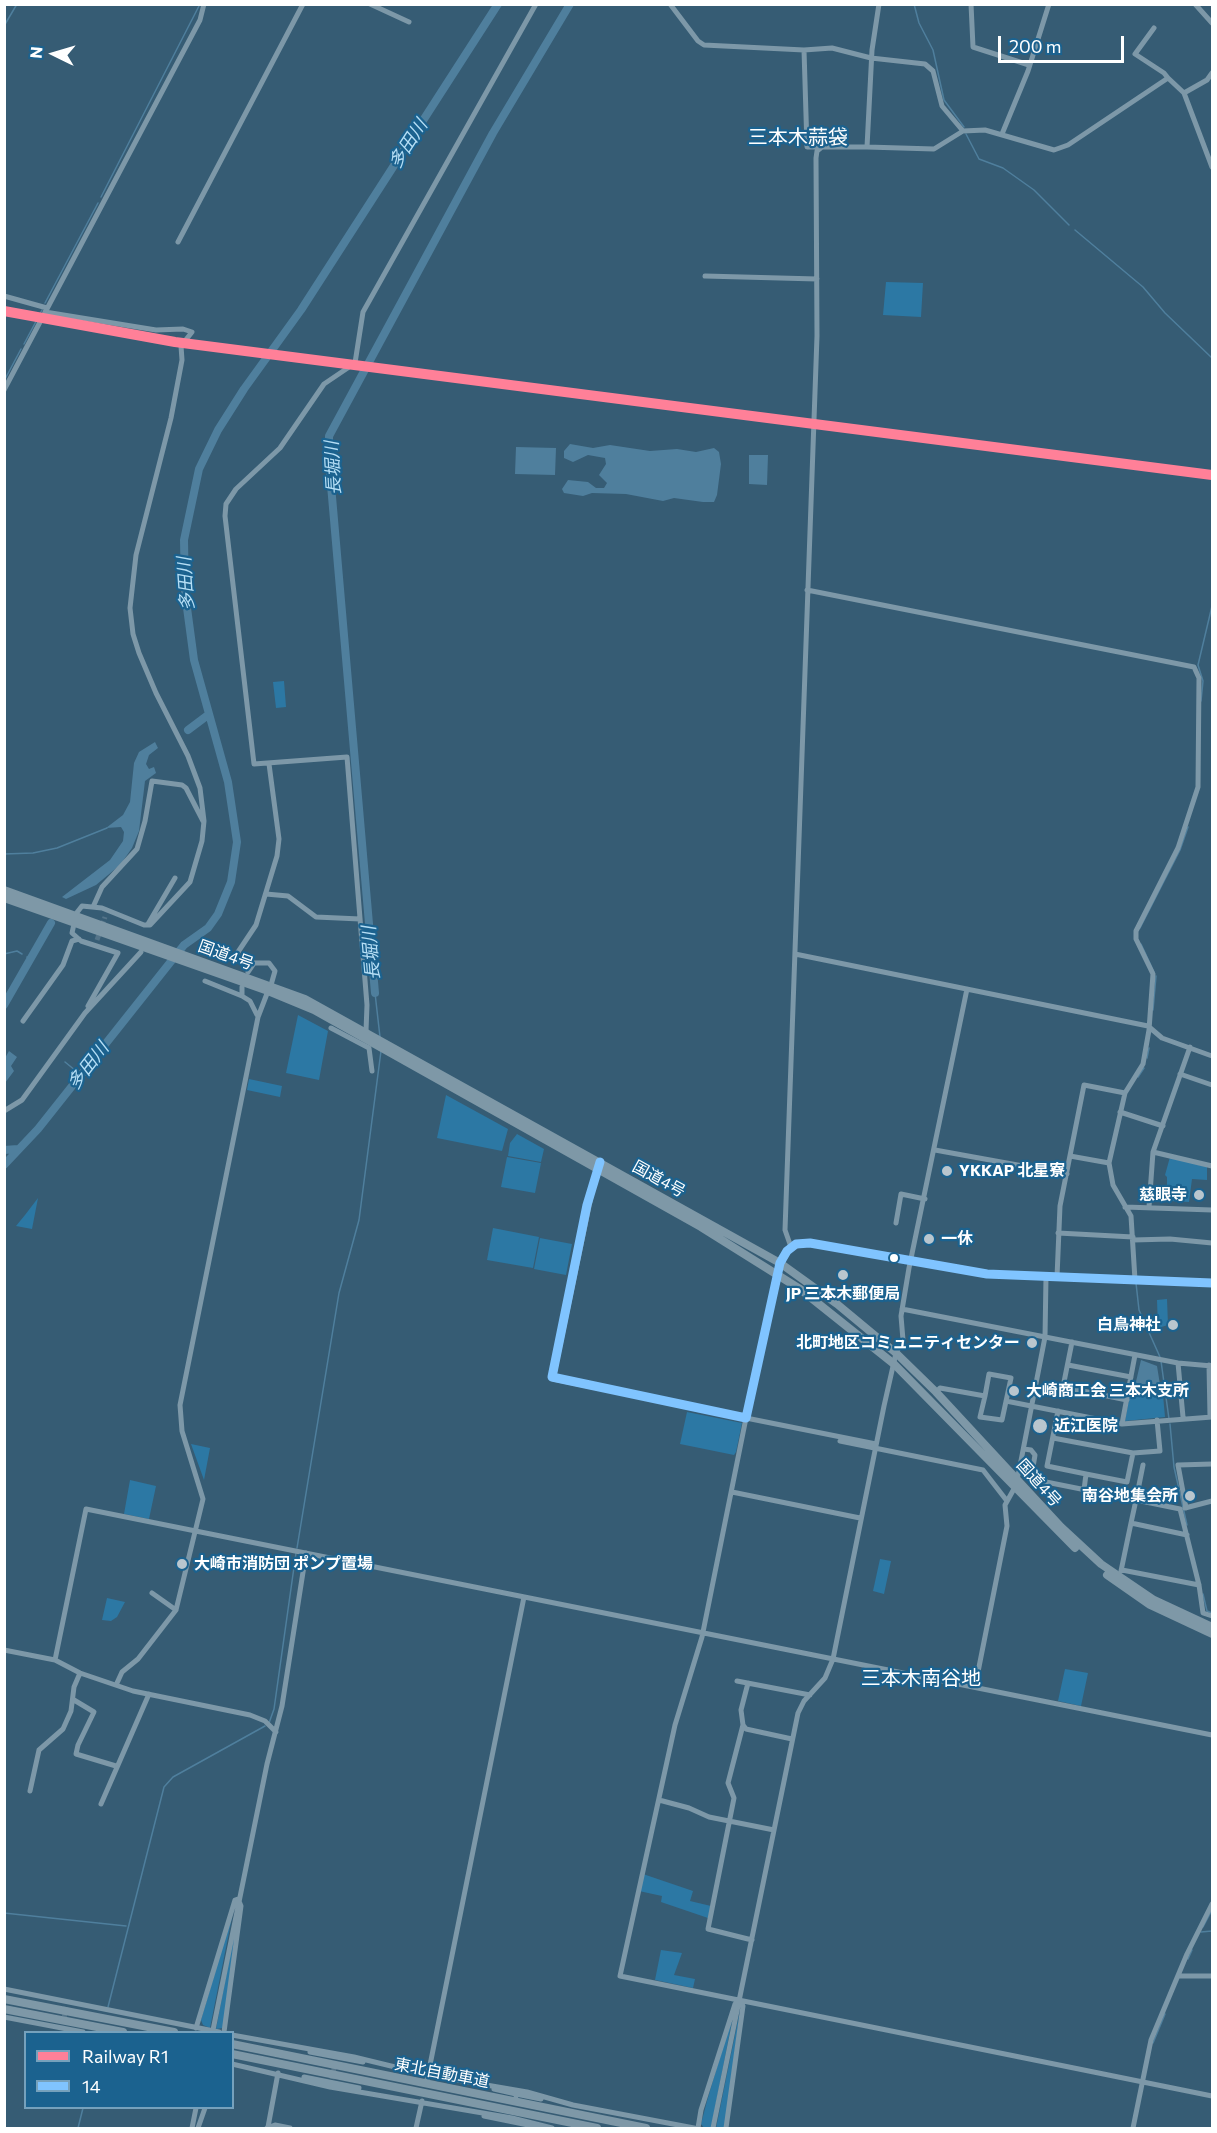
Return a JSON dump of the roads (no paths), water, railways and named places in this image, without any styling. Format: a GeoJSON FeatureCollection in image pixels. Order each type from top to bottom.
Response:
{"type":"FeatureCollection","features":[{"type":"Feature","properties":{"kind":"highway","name":"国道4号"},"geometry":{"type":"LineString","coordinates":[[4,890],[75,920]]}},
{"type":"Feature","properties":{"kind":"highway","name":"国道4号"},"geometry":{"type":"LineString","coordinates":[[4,898],[75,920],[314,1003],[365,1037],[780,1263],[837,1304],[896,1353],[936,1392],[1060,1535],[1116,1582],[1174,1617],[1212,1635]]}},
{"type":"Feature","properties":{"kind":"highway","name":"国道4号"},"geometry":{"type":"LineString","coordinates":[[599,1165],[777,1273],[838,1317],[894,1364],[1074,1540],[1154,1600],[1212,1625]]}},
{"type":"Feature","properties":{"kind":"highway"},"geometry":{"type":"LineString","coordinates":[[4,1999],[169,2031]]}},
{"type":"Feature","properties":{"kind":"highway"},"geometry":{"type":"LineString","coordinates":[[4,2009],[118,2031]]}},
{"type":"Feature","properties":{"kind":"highway","name":"東北自動車道"},"geometry":{"type":"LineString","coordinates":[[234,2044],[646,2128]]}},
{"type":"Feature","properties":{"kind":"highway","name":"東北自動車道"},"geometry":{"type":"LineString","coordinates":[[234,2054],[597,2128]]}},
{"type":"Feature","properties":{"kind":"main road"},"geometry":{"type":"LineString","coordinates":[[777,1273],[780,1263],[791,1246],[810,1243],[972,1273],[1212,1283]]}},
{"type":"Feature","properties":{"kind":"street"},"geometry":{"type":"LineString","coordinates":[[4,390],[189,41],[203,13],[204,4]]}},
{"type":"Feature","properties":{"kind":"street"},"geometry":{"type":"LineString","coordinates":[[178,242],[303,4]]}},
{"type":"Feature","properties":{"kind":"street"},"geometry":{"type":"LineString","coordinates":[[370,4],[409,22]]}},
{"type":"Feature","properties":{"kind":"street"},"geometry":{"type":"LineString","coordinates":[[372,1071],[370,1050],[365,1037],[367,1005],[346,757],[254,764],[225,516],[226,504],[236,489],[280,448],[324,384],[356,363],[363,312],[536,4]]}},
{"type":"Feature","properties":{"kind":"street"},"geometry":{"type":"LineString","coordinates":[[670,4],[698,42],[704,45],[804,50],[832,48],[871,58],[917,62],[930,68],[942,106],[963,131]]}},
{"type":"Feature","properties":{"kind":"street"},"geometry":{"type":"LineString","coordinates":[[867,147],[871,58],[879,4]]}},
{"type":"Feature","properties":{"kind":"street"},"geometry":{"type":"LineString","coordinates":[[971,4],[973,47],[1029,65]]}},
{"type":"Feature","properties":{"kind":"street"},"geometry":{"type":"LineString","coordinates":[[1002,134],[1029,65],[1049,4]]}},
{"type":"Feature","properties":{"kind":"street"},"geometry":{"type":"LineString","coordinates":[[1195,4],[1212,23]]}},
{"type":"Feature","properties":{"kind":"street"},"geometry":{"type":"LineString","coordinates":[[1154,28],[1135,54],[1164,73],[1184,93],[1212,167]]}},
{"type":"Feature","properties":{"kind":"street"},"geometry":{"type":"LineString","coordinates":[[804,50],[807,147],[934,149],[963,131],[985,130],[1049,151],[1060,148],[1168,78]]}},
{"type":"Feature","properties":{"kind":"street"},"geometry":{"type":"LineString","coordinates":[[1184,93],[1206,80],[1212,73]]}},
{"type":"Feature","properties":{"kind":"street"},"geometry":{"type":"LineString","coordinates":[[791,1246],[785,1230],[817,279],[816,158],[817,151],[822,147]]}},
{"type":"Feature","properties":{"kind":"street"},"geometry":{"type":"LineString","coordinates":[[705,276],[817,279]]}},
{"type":"Feature","properties":{"kind":"street"},"geometry":{"type":"LineString","coordinates":[[4,296],[46,310],[156,330],[183,329],[192,332],[181,346],[182,360],[171,418],[136,555],[130,608],[133,634],[139,653],[200,788],[204,822],[194,876],[147,926]]}},
{"type":"Feature","properties":{"kind":"street"},"geometry":{"type":"LineString","coordinates":[[807,590],[1194,667],[1201,681],[1198,787],[1178,848],[1136,931],[1136,939],[1147,959],[1153,979],[1148,1026],[1143,1064],[1125,1093],[1109,1163],[1113,1185],[1131,1216],[1135,1280]]}},
{"type":"Feature","properties":{"kind":"street"},"geometry":{"type":"LineString","coordinates":[[117,1683],[122,1672],[138,1659],[176,1610],[204,1496],[183,1431],[180,1405],[258,1017],[275,976],[273,966],[263,961],[250,969],[238,960],[236,955],[256,925],[278,856],[279,839],[269,764]]}},
{"type":"Feature","properties":{"kind":"street"},"geometry":{"type":"LineString","coordinates":[[93,907],[102,887],[137,849],[152,782],[182,785],[186,788],[204,822]]}},
{"type":"Feature","properties":{"kind":"street"},"geometry":{"type":"LineString","coordinates":[[147,926],[175,878]]}},
{"type":"Feature","properties":{"kind":"street"},"geometry":{"type":"LineString","coordinates":[[266,894],[288,896],[316,917],[360,919]]}},
{"type":"Feature","properties":{"kind":"street"},"geometry":{"type":"LineString","coordinates":[[85,1013],[118,953],[96,943],[79,939],[72,933],[79,907],[108,909],[147,926]]}},
{"type":"Feature","properties":{"kind":"street"},"geometry":{"type":"LineString","coordinates":[[105,917],[108,909]]}},
{"type":"Feature","properties":{"kind":"street"},"geometry":{"type":"LineString","coordinates":[[23,1021],[63,964],[72,941],[79,939]]}},
{"type":"Feature","properties":{"kind":"street"},"geometry":{"type":"LineString","coordinates":[[4,1111],[22,1100],[85,1013],[141,952]]}},
{"type":"Feature","properties":{"kind":"street"},"geometry":{"type":"LineString","coordinates":[[795,954],[1148,1026],[1162,1038],[1212,1056]]}},
{"type":"Feature","properties":{"kind":"street"},"geometry":{"type":"LineString","coordinates":[[205,981],[242,996],[254,1005],[258,1017]]}},
{"type":"Feature","properties":{"kind":"street"},"geometry":{"type":"LineString","coordinates":[[242,987],[242,996]]}},
{"type":"Feature","properties":{"kind":"street"},"geometry":{"type":"LineString","coordinates":[[713,2128],[798,1713],[825,1678],[832,1659],[875,1446],[896,1353],[903,1340],[902,1309],[967,989]]}},
{"type":"Feature","properties":{"kind":"street"},"geometry":{"type":"LineString","coordinates":[[331,1028],[365,1037]]}},
{"type":"Feature","properties":{"kind":"street"},"geometry":{"type":"LineString","coordinates":[[1149,1207],[1153,1152],[1190,1047]]}},
{"type":"Feature","properties":{"kind":"street"},"geometry":{"type":"LineString","coordinates":[[1180,1074],[1212,1085]]}},
{"type":"Feature","properties":{"kind":"street"},"geometry":{"type":"LineString","coordinates":[[1057,1277],[1060,1206],[1084,1085],[1125,1093]]}},
{"type":"Feature","properties":{"kind":"street"},"geometry":{"type":"LineString","coordinates":[[1121,1112],[1163,1126]]}},
{"type":"Feature","properties":{"kind":"street"},"geometry":{"type":"LineString","coordinates":[[935,1150],[1067,1174]]}},
{"type":"Feature","properties":{"kind":"street"},"geometry":{"type":"LineString","coordinates":[[1153,1152],[1212,1166]]}},
{"type":"Feature","properties":{"kind":"street"},"geometry":{"type":"LineString","coordinates":[[1070,1156],[1109,1163]]}},
{"type":"Feature","properties":{"kind":"street"},"geometry":{"type":"LineString","coordinates":[[599,1165],[552,1377],[983,1470],[1007,1501]]}},
{"type":"Feature","properties":{"kind":"street"},"geometry":{"type":"LineString","coordinates":[[896,1223],[901,1194],[925,1199]]}},
{"type":"Feature","properties":{"kind":"street"},"geometry":{"type":"LineString","coordinates":[[1125,1207],[1212,1210]]}},
{"type":"Feature","properties":{"kind":"street"},"geometry":{"type":"LineString","coordinates":[[1059,1233],[1212,1243]]}},
{"type":"Feature","properties":{"kind":"street"},"geometry":{"type":"LineString","coordinates":[[777,1273],[702,1633],[675,1725],[620,1976],[1212,2096]]}},
{"type":"Feature","properties":{"kind":"street"},"geometry":{"type":"LineString","coordinates":[[975,1687],[1007,1526],[1007,1501],[1016,1483],[1046,1337],[1046,1277]]}},
{"type":"Feature","properties":{"kind":"street"},"geometry":{"type":"LineString","coordinates":[[902,1309],[1161,1360],[1211,1365],[1211,1417],[1169,1418],[1122,1424],[1006,1401]]}},
{"type":"Feature","properties":{"kind":"street"},"geometry":{"type":"LineString","coordinates":[[1072,1342],[1063,1387],[1127,1400]]}},
{"type":"Feature","properties":{"kind":"street"},"geometry":{"type":"LineString","coordinates":[[1122,1424],[1135,1355]]}},
{"type":"Feature","properties":{"kind":"street"},"geometry":{"type":"LineString","coordinates":[[1178,1363],[1183,1417]]}},
{"type":"Feature","properties":{"kind":"street"},"geometry":{"type":"LineString","coordinates":[[1068,1365],[1131,1377]]}},
{"type":"Feature","properties":{"kind":"street"},"geometry":{"type":"LineString","coordinates":[[989,1374],[1011,1378],[1002,1420],[980,1417],[985,1396],[989,1374]]}},
{"type":"Feature","properties":{"kind":"street"},"geometry":{"type":"LineString","coordinates":[[936,1392],[940,1388],[985,1396]]}},
{"type":"Feature","properties":{"kind":"street"},"geometry":{"type":"LineString","coordinates":[[1058,1411],[1047,1466],[1127,1482],[1133,1453]]}},
{"type":"Feature","properties":{"kind":"street"},"geometry":{"type":"LineString","coordinates":[[1053,1438],[1133,1453],[1160,1451],[1156,1420]]}},
{"type":"Feature","properties":{"kind":"street"},"geometry":{"type":"LineString","coordinates":[[840,1441],[875,1446]]}},
{"type":"Feature","properties":{"kind":"street"},"geometry":{"type":"LineString","coordinates":[[1024,1449],[1031,1450],[1035,1455],[1031,1479],[1183,1509],[1212,1501]]}},
{"type":"Feature","properties":{"kind":"street"},"geometry":{"type":"LineString","coordinates":[[1212,1464],[1178,1465],[1186,1535],[1203,1613],[1212,1616]]}},
{"type":"Feature","properties":{"kind":"street"},"geometry":{"type":"LineString","coordinates":[[1143,1465],[1119,1573],[1198,1585]]}},
{"type":"Feature","properties":{"kind":"street"},"geometry":{"type":"LineString","coordinates":[[1084,1490],[1086,1474]]}},
{"type":"Feature","properties":{"kind":"street"},"geometry":{"type":"LineString","coordinates":[[732,1492],[860,1518]]}},
{"type":"Feature","properties":{"kind":"street"},"geometry":{"type":"LineString","coordinates":[[55,1660],[86,1509],[1212,1735]]}},
{"type":"Feature","properties":{"kind":"street"},"geometry":{"type":"LineString","coordinates":[[1131,1523],[1186,1535]]}},
{"type":"Feature","properties":{"kind":"street"},"geometry":{"type":"LineString","coordinates":[[214,2031],[238,1899],[278,1722],[304,1552]]}},
{"type":"Feature","properties":{"kind":"street"},"geometry":{"type":"LineString","coordinates":[[152,1593],[176,1610]]}},
{"type":"Feature","properties":{"kind":"street"},"geometry":{"type":"LineString","coordinates":[[427,2078],[524,1597]]}},
{"type":"Feature","properties":{"kind":"street"},"geometry":{"type":"LineString","coordinates":[[4,1650],[55,1660],[80,1673],[149,1694],[250,1715],[268,1723],[276,1731]]}},
{"type":"Feature","properties":{"kind":"street"},"geometry":{"type":"LineString","coordinates":[[30,1791],[39,1750],[63,1729],[74,1700],[74,1687],[80,1673]]}},
{"type":"Feature","properties":{"kind":"street"},"geometry":{"type":"LineString","coordinates":[[737,1681],[810,1695]]}},
{"type":"Feature","properties":{"kind":"street"},"geometry":{"type":"LineString","coordinates":[[748,1683],[741,1710],[743,1725],[728,1783],[735,1794],[708,1929],[752,1940]]}},
{"type":"Feature","properties":{"kind":"street"},"geometry":{"type":"LineString","coordinates":[[101,1804],[149,1694]]}},
{"type":"Feature","properties":{"kind":"street"},"geometry":{"type":"LineString","coordinates":[[74,1700],[94,1712],[76,1754],[116,1766]]}},
{"type":"Feature","properties":{"kind":"street"},"geometry":{"type":"LineString","coordinates":[[743,1725],[746,1729],[792,1739]]}},
{"type":"Feature","properties":{"kind":"street"},"geometry":{"type":"LineString","coordinates":[[659,1800],[730,1821],[774,1830]]}},
{"type":"Feature","properties":{"kind":"street"},"geometry":{"type":"LineString","coordinates":[[196,2028],[235,1900],[238,1899]]}},
{"type":"Feature","properties":{"kind":"street"},"geometry":{"type":"LineString","coordinates":[[224,2031],[242,1905],[238,1899]]}},
{"type":"Feature","properties":{"kind":"street"},"geometry":{"type":"LineString","coordinates":[[1133,2128],[1151,2040],[1212,1904]]}},
{"type":"Feature","properties":{"kind":"street"},"geometry":{"type":"LineString","coordinates":[[1180,1976],[1212,1976]]}},
{"type":"Feature","properties":{"kind":"street"},"geometry":{"type":"LineString","coordinates":[[4,1989],[67,2005],[210,2031]]}},
{"type":"Feature","properties":{"kind":"street"},"geometry":{"type":"LineString","coordinates":[[469,2082],[516,2095],[696,2128],[735,2004],[739,2000]]}},
{"type":"Feature","properties":{"kind":"street"},"geometry":{"type":"LineString","coordinates":[[726,2128],[743,2006],[739,2000]]}},
{"type":"Feature","properties":{"kind":"street"},"geometry":{"type":"LineString","coordinates":[[4,2017],[80,2031]]}},
{"type":"Feature","properties":{"kind":"street"},"geometry":{"type":"LineString","coordinates":[[234,2035],[370,2062],[427,2078],[527,2091],[573,2105]]}},
{"type":"Feature","properties":{"kind":"street"},"geometry":{"type":"LineString","coordinates":[[295,2047],[335,2060],[370,2062]]}},
{"type":"Feature","properties":{"kind":"street"},"geometry":{"type":"LineString","coordinates":[[234,2064],[330,2087],[422,2101],[493,2119],[550,2128]]}},
{"type":"Feature","properties":{"kind":"street"},"geometry":{"type":"LineString","coordinates":[[268,2128],[278,2073]]}},
{"type":"Feature","properties":{"kind":"street"},"geometry":{"type":"LineString","coordinates":[[301,2079],[304,2077],[332,2080],[378,2093]]}},
{"type":"Feature","properties":{"kind":"street"},"geometry":{"type":"LineString","coordinates":[[416,2128],[422,2101]]}},
{"type":"Feature","properties":{"kind":"street"},"geometry":{"type":"LineString","coordinates":[[192,2128],[196,2109]]}},
{"type":"Feature","properties":{"kind":"street"},"geometry":{"type":"LineString","coordinates":[[198,2128],[205,2109]]}},
{"type":"Feature","properties":{"kind":"street"},"geometry":{"type":"LineString","coordinates":[[471,2112],[512,2117],[550,2128]]}},
{"type":"Feature","properties":{"kind":"street"},"geometry":{"type":"LineString","coordinates":[[268,2128],[275,2125],[290,2128]]}},
{"type":"Feature","properties":{"kind":"waterway"},"geometry":{"type":"LineString","coordinates":[[4,26],[17,4]]}},
{"type":"Feature","properties":{"kind":"waterway"},"geometry":{"type":"LineString","coordinates":[[101,197],[200,4]]}},
{"type":"Feature","properties":{"kind":"waterway","name":"多田川"},"geometry":{"type":"LineString","coordinates":[[4,1165],[38,1129],[184,945],[208,928],[218,914],[231,882],[237,842],[228,782],[194,660],[185,593],[184,540],[199,469],[218,430],[244,389],[301,310],[498,4]]}},
{"type":"Feature","properties":{"kind":"waterway","name":"長堀川"},"geometry":{"type":"LineString","coordinates":[[375,993],[329,462],[329,436],[493,133],[570,4]]}},
{"type":"Feature","properties":{"kind":"waterway"},"geometry":{"type":"LineString","coordinates":[[914,4],[919,23],[933,50],[944,100],[964,127]]}},
{"type":"Feature","properties":{"kind":"waterway"},"geometry":{"type":"LineString","coordinates":[[966,134],[979,159],[1003,168],[1034,190],[1069,225]]}},
{"type":"Feature","properties":{"kind":"waterway"},"geometry":{"type":"LineString","coordinates":[[45,303],[98,203]]}},
{"type":"Feature","properties":{"kind":"waterway"},"geometry":{"type":"LineString","coordinates":[[1075,230],[1143,287],[1165,313],[1212,358]]}},
{"type":"Feature","properties":{"kind":"waterway"},"geometry":{"type":"LineString","coordinates":[[24,344],[42,310]]}},
{"type":"Feature","properties":{"kind":"waterway"},"geometry":{"type":"LineString","coordinates":[[4,381],[21,349]]}},
{"type":"Feature","properties":{"kind":"waterway"},"geometry":{"type":"LineString","coordinates":[[1201,701],[1203,681],[1198,665],[1212,606]]}},
{"type":"Feature","properties":{"kind":"waterway"},"geometry":{"type":"LineString","coordinates":[[188,730],[208,715]]}},
{"type":"Feature","properties":{"kind":"waterway"},"geometry":{"type":"LineString","coordinates":[[1140,928],[1180,850],[1188,827]]}},
{"type":"Feature","properties":{"kind":"waterway"},"geometry":{"type":"LineString","coordinates":[[4,854],[33,853],[57,848],[107,828]]}},
{"type":"Feature","properties":{"kind":"waterway"},"geometry":{"type":"LineString","coordinates":[[4,1005],[51,923]]}},
{"type":"Feature","properties":{"kind":"waterway"},"geometry":{"type":"LineString","coordinates":[[1141,944],[1154,972]]}},
{"type":"Feature","properties":{"kind":"waterway"},"geometry":{"type":"LineString","coordinates":[[4,954],[17,951],[22,954]]}},
{"type":"Feature","properties":{"kind":"waterway"},"geometry":{"type":"LineString","coordinates":[[27,957],[32,960]]}},
{"type":"Feature","properties":{"kind":"waterway"},"geometry":{"type":"LineString","coordinates":[[1153,1010],[1156,976]]}},
{"type":"Feature","properties":{"kind":"waterway"},"geometry":{"type":"LineString","coordinates":[[375,993],[380,1037]]}},
{"type":"Feature","properties":{"kind":"waterway"},"geometry":{"type":"LineString","coordinates":[[1147,1058],[1149,1048]]}},
{"type":"Feature","properties":{"kind":"waterway"},"geometry":{"type":"LineString","coordinates":[[297,1548],[339,1293],[359,1220],[381,1051]]}},
{"type":"Feature","properties":{"kind":"waterway"},"geometry":{"type":"LineString","coordinates":[[65,1062],[81,1075]]}},
{"type":"Feature","properties":{"kind":"waterway"},"geometry":{"type":"LineString","coordinates":[[1138,1077],[1144,1068]]}},
{"type":"Feature","properties":{"kind":"waterway"},"geometry":{"type":"LineString","coordinates":[[4,1150],[18,1149]]}},
{"type":"Feature","properties":{"kind":"waterway"},"geometry":{"type":"LineString","coordinates":[[1136,1283],[1139,1310],[1160,1357]]}},
{"type":"Feature","properties":{"kind":"waterway"},"geometry":{"type":"LineString","coordinates":[[1161,1361],[1169,1419]]}},
{"type":"Feature","properties":{"kind":"waterway"},"geometry":{"type":"LineString","coordinates":[[1170,1424],[1174,1467],[1187,1525]]}},
{"type":"Feature","properties":{"kind":"waterway"},"geometry":{"type":"LineString","coordinates":[[269,1723],[274,1709],[296,1553]]}},
{"type":"Feature","properties":{"kind":"waterway"},"geometry":{"type":"LineString","coordinates":[[1203,1594],[1207,1611],[1212,1613]]}},
{"type":"Feature","properties":{"kind":"waterway"},"geometry":{"type":"LineString","coordinates":[[108,2007],[164,1787],[173,1777],[265,1726]]}},
{"type":"Feature","properties":{"kind":"waterway"},"geometry":{"type":"LineString","coordinates":[[1203,1927],[1212,1910]]}},
{"type":"Feature","properties":{"kind":"waterway"},"geometry":{"type":"LineString","coordinates":[[4,1913],[126,1926]]}},
{"type":"Feature","properties":{"kind":"waterway"},"geometry":{"type":"LineString","coordinates":[[1201,1932],[1212,1931]]}},
{"type":"Feature","properties":{"kind":"waterway"},"geometry":{"type":"LineString","coordinates":[[1188,1959],[1192,1950]]}},
{"type":"Feature","properties":{"kind":"waterway"},"geometry":{"type":"LineString","coordinates":[[1153,2043],[1165,2014]]}},
{"type":"Feature","properties":{"kind":"waterway"},"geometry":{"type":"LineString","coordinates":[[78,2128],[83,2109]]}},
{"type":"Feature","properties":{"kind":"tunnel"},"geometry":{"type":"LineString","coordinates":[[97,940],[105,917]]}},
{"type":"Feature","properties":{"kind":"tunnel"},"geometry":{"type":"LineString","coordinates":[[63,2024],[66,2007]]}},
{"type":"Feature","properties":{"kind":"tunnel"},"geometry":{"type":"LineString","coordinates":[[332,2079],[335,2063]]}},
{"type":"Feature","properties":{"kind":"rail line","name":"R1"},"geometry":{"type":"LineString","coordinates":[[4,311],[175,342],[1212,475]]}},
{"type":"Feature","properties":{"kind":"place","name":"YKKAP 北星寮"},"geometry":{"type":"Point","coordinates":[947,1171]}},
{"type":"Feature","properties":{"kind":"place","name":"慈眼寺"},"geometry":{"type":"Point","coordinates":[1199,1195]}},
{"type":"Feature","properties":{"kind":"place","name":"一休"},"geometry":{"type":"Point","coordinates":[929,1239]}},
{"type":"Feature","properties":{"kind":"place","name":"JP 三本木郵便局"},"geometry":{"type":"Point","coordinates":[843,1275]}},
{"type":"Feature","properties":{"kind":"place","name":"白鳥神社"},"geometry":{"type":"Point","coordinates":[1173,1325]}},
{"type":"Feature","properties":{"kind":"place","name":"北町地区コミュニティセンター"},"geometry":{"type":"Point","coordinates":[1032,1343]}},
{"type":"Feature","properties":{"kind":"place","name":"大崎商工会 三本木支所"},"geometry":{"type":"Point","coordinates":[1014,1391]}},
{"type":"Feature","properties":{"kind":"place","name":"近江医院"},"geometry":{"type":"Point","coordinates":[1040,1426]}},
{"type":"Feature","properties":{"kind":"place","name":"南谷地集会所"},"geometry":{"type":"Point","coordinates":[1190,1496]}},
{"type":"Feature","properties":{"kind":"place","name":"大崎市消防団 ポンプ置場"},"geometry":{"type":"Point","coordinates":[182,1564]}},
{"type":"Feature","properties":{"kind":"district","name":"三本木蒜袋"},"geometry":{"type":"Point","coordinates":[798,137]}},
{"type":"Feature","properties":{"kind":"district","name":"三本木南谷地"},"geometry":{"type":"Point","coordinates":[921,1678]}}]}
